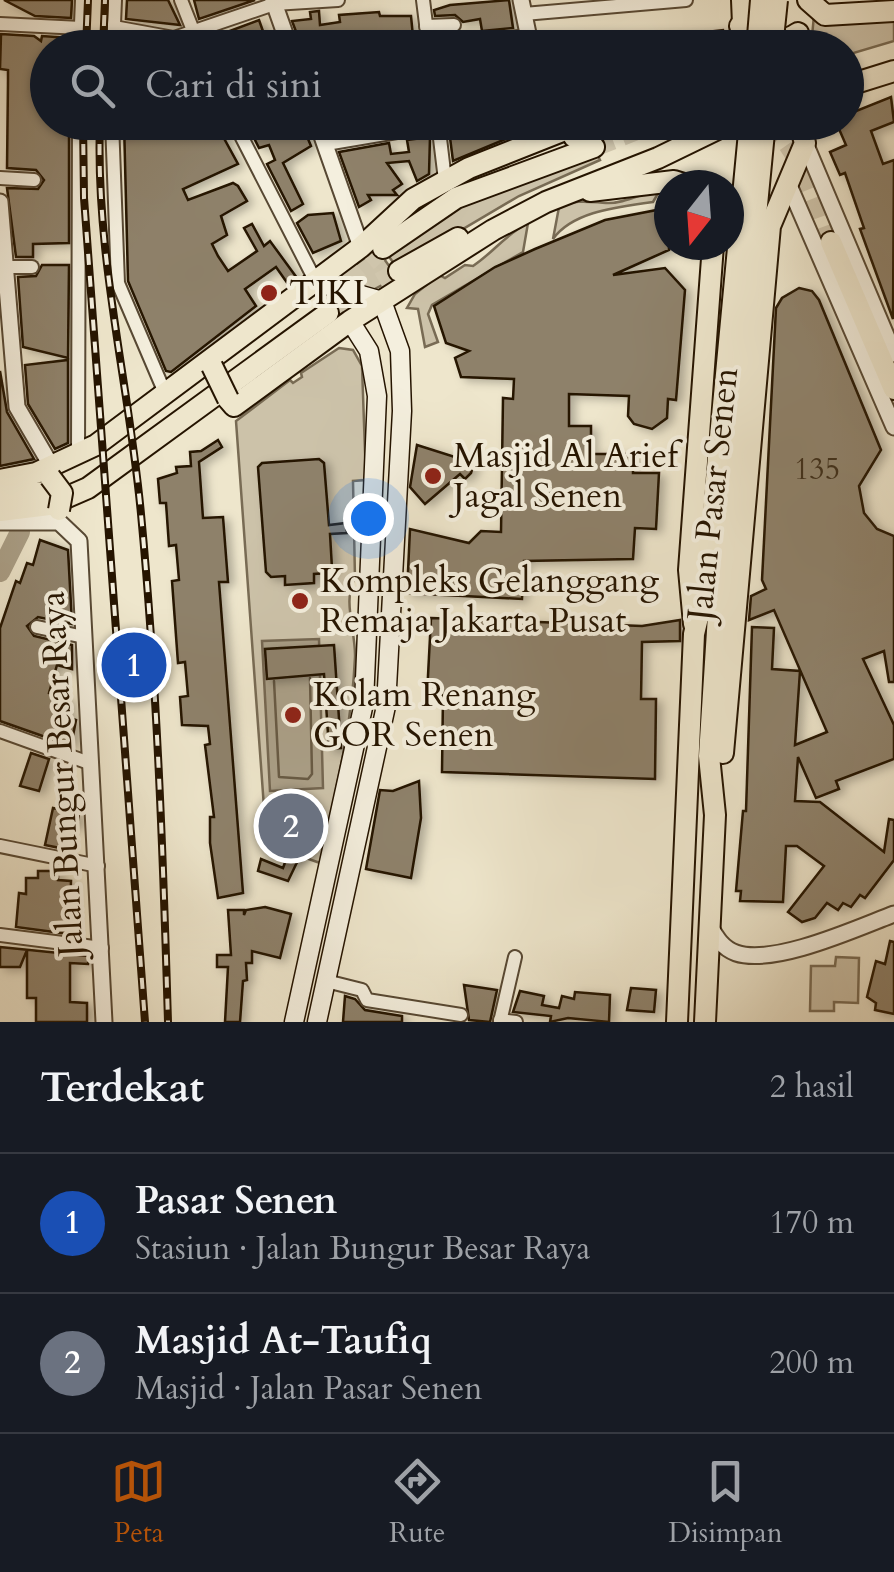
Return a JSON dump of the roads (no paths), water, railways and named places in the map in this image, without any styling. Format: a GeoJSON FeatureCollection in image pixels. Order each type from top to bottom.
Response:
{"type":"FeatureCollection","features":[{"type":"Feature","properties":{"kind":"main road"},"geometry":{"type":"LineString","coordinates":[[742,0],[742,30]]}},
{"type":"Feature","properties":{"kind":"main road"},"geometry":{"type":"LineString","coordinates":[[758,30],[761,0]]}},
{"type":"Feature","properties":{"kind":"main road"},"geometry":{"type":"LineString","coordinates":[[774,30],[776,0]]}},
{"type":"Feature","properties":{"kind":"main road"},"geometry":{"type":"LineString","coordinates":[[798,30],[800,0]]}},
{"type":"Feature","properties":{"kind":"main road"},"geometry":{"type":"LineString","coordinates":[[808,0],[825,15],[894,11]]}},
{"type":"Feature","properties":{"kind":"main road"},"geometry":{"type":"LineString","coordinates":[[864,80],[894,71]]}},
{"type":"Feature","properties":{"kind":"main road"},"geometry":{"type":"LineString","coordinates":[[2,523],[88,488],[322,299],[361,247],[412,199],[527,140]]}},
{"type":"Feature","properties":{"kind":"main road"},"geometry":{"type":"LineString","coordinates":[[561,140],[482,170],[438,192],[415,208],[383,248],[456,198],[594,147]]}},
{"type":"Feature","properties":{"kind":"main road"},"geometry":{"type":"LineString","coordinates":[[399,271],[547,188],[691,140]]}},
{"type":"Feature","properties":{"kind":"main road"},"geometry":{"type":"LineString","coordinates":[[712,592],[749,140]]}},
{"type":"Feature","properties":{"kind":"main road"},"geometry":{"type":"LineString","coordinates":[[712,592],[763,140]]}},
{"type":"Feature","properties":{"kind":"main road","name":"Jalan Pasar Senen"},"geometry":{"type":"LineString","coordinates":[[705,1022],[715,814],[770,226],[800,140]]}},
{"type":"Feature","properties":{"kind":"main road"},"geometry":{"type":"LineString","coordinates":[[212,363],[231,402],[493,230],[658,158],[677,146]]}},
{"type":"Feature","properties":{"kind":"main road"},"geometry":{"type":"LineString","coordinates":[[575,192],[654,184]]}},
{"type":"Feature","properties":{"kind":"main road"},"geometry":{"type":"LineString","coordinates":[[831,242],[894,389]]}},
{"type":"Feature","properties":{"kind":"main road"},"geometry":{"type":"LineString","coordinates":[[694,630],[689,570],[712,260]]}},
{"type":"Feature","properties":{"kind":"main road"},"geometry":{"type":"LineString","coordinates":[[0,496],[45,492],[84,476],[322,299]]}},
{"type":"Feature","properties":{"kind":"main road"},"geometry":{"type":"LineString","coordinates":[[0,480],[46,473],[78,456],[165,393],[322,299],[382,302]]}},
{"type":"Feature","properties":{"kind":"main road"},"geometry":{"type":"LineString","coordinates":[[317,1022],[386,706],[401,439],[400,351],[382,302]]}},
{"type":"Feature","properties":{"kind":"main road"},"geometry":{"type":"LineString","coordinates":[[294,1022],[364,703],[376,438],[373,366],[350,321]]}},
{"type":"Feature","properties":{"kind":"main road"},"geometry":{"type":"LineString","coordinates":[[376,438],[401,439]]}},
{"type":"Feature","properties":{"kind":"main road"},"geometry":{"type":"LineString","coordinates":[[46,473],[62,492],[60,519]]}},
{"type":"Feature","properties":{"kind":"main road","name":"Jalan Pasar Senen"},"geometry":{"type":"LineString","coordinates":[[677,1022],[694,630],[712,592]]}},
{"type":"Feature","properties":{"kind":"main road","name":"Jalan Pasar Senen"},"geometry":{"type":"LineString","coordinates":[[712,592],[709,756],[715,814]]}},
{"type":"Feature","properties":{"kind":"street"},"geometry":{"type":"LineString","coordinates":[[0,24],[81,28],[82,0]]}},
{"type":"Feature","properties":{"kind":"street"},"geometry":{"type":"LineString","coordinates":[[115,0],[114,27],[128,30]]}},
{"type":"Feature","properties":{"kind":"street"},"geometry":{"type":"LineString","coordinates":[[181,0],[192,30]]}},
{"type":"Feature","properties":{"kind":"street"},"geometry":{"type":"LineString","coordinates":[[198,30],[274,2],[338,0]]}},
{"type":"Feature","properties":{"kind":"street"},"geometry":{"type":"LineString","coordinates":[[423,0],[427,30]]}},
{"type":"Feature","properties":{"kind":"street"},"geometry":{"type":"LineString","coordinates":[[522,7],[686,0]]}},
{"type":"Feature","properties":{"kind":"street"},"geometry":{"type":"LineString","coordinates":[[274,2],[284,30]]}},
{"type":"Feature","properties":{"kind":"street"},"geometry":{"type":"LineString","coordinates":[[426,26],[454,26]]}},
{"type":"Feature","properties":{"kind":"street"},"geometry":{"type":"LineString","coordinates":[[78,456],[79,140]]}},
{"type":"Feature","properties":{"kind":"street"},"geometry":{"type":"LineString","coordinates":[[113,140],[118,282],[165,393]]}},
{"type":"Feature","properties":{"kind":"street"},"geometry":{"type":"LineString","coordinates":[[243,140],[322,299]]}},
{"type":"Feature","properties":{"kind":"street"},"geometry":{"type":"LineString","coordinates":[[325,140],[361,247]]}},
{"type":"Feature","properties":{"kind":"street"},"geometry":{"type":"LineString","coordinates":[[326,144],[348,140]]}},
{"type":"Feature","properties":{"kind":"street"},"geometry":{"type":"LineString","coordinates":[[440,140],[445,180]]}},
{"type":"Feature","properties":{"kind":"street"},"geometry":{"type":"LineString","coordinates":[[805,140],[894,354]]}},
{"type":"Feature","properties":{"kind":"street"},"geometry":{"type":"LineString","coordinates":[[0,178],[34,180]]}},
{"type":"Feature","properties":{"kind":"street"},"geometry":{"type":"LineString","coordinates":[[788,183],[894,427]]}},
{"type":"Feature","properties":{"kind":"street"},"geometry":{"type":"LineString","coordinates":[[0,202],[5,366],[20,418],[46,473]]}},
{"type":"Feature","properties":{"kind":"street"},"geometry":{"type":"LineString","coordinates":[[4,268],[32,267]]}},
{"type":"Feature","properties":{"kind":"street"},"geometry":{"type":"LineString","coordinates":[[2,523],[60,519]]}},
{"type":"Feature","properties":{"kind":"street","name":"Jalan Bungur Besar Raya"},"geometry":{"type":"LineString","coordinates":[[60,519],[79,542],[104,1022]]}},
{"type":"Feature","properties":{"kind":"street"},"geometry":{"type":"LineString","coordinates":[[37,627],[84,637]]}},
{"type":"Feature","properties":{"kind":"street"},"geometry":{"type":"LineString","coordinates":[[0,731],[92,764]]}},
{"type":"Feature","properties":{"kind":"street"},"geometry":{"type":"LineString","coordinates":[[0,846],[98,866]]}},
{"type":"Feature","properties":{"kind":"street"},"geometry":{"type":"LineString","coordinates":[[709,935],[735,953],[755,955],[822,940],[894,914]]}},
{"type":"Feature","properties":{"kind":"street"},"geometry":{"type":"LineString","coordinates":[[0,935],[56,946],[102,948]]}},
{"type":"Feature","properties":{"kind":"street"},"geometry":{"type":"LineString","coordinates":[[515,957],[500,1021],[516,1022]]}},
{"type":"Feature","properties":{"kind":"street"},"geometry":{"type":"LineString","coordinates":[[326,981],[362,990],[367,1000],[460,1016]]}},
{"type":"Feature","properties":{"kind":"water","name":"Kolam Renang GOR Senen"},"geometry":{"type":"Polygon","coordinates":[[[319,639],[323,788],[270,791],[262,641],[319,639]]]}},
{"type":"Feature","properties":{"kind":"waterway"},"geometry":{"type":"LineString","coordinates":[[0,572],[20,532]]}},
{"type":"Feature","properties":{"kind":"tunnel"},"geometry":{"type":"LineString","coordinates":[[594,147],[612,140]]}},
{"type":"Feature","properties":{"kind":"tunnel"},"geometry":{"type":"LineString","coordinates":[[784,140],[799,162],[831,242]]}},
{"type":"Feature","properties":{"kind":"tunnel"},"geometry":{"type":"LineString","coordinates":[[322,301],[383,248]]}},
{"type":"Feature","properties":{"kind":"tunnel"},"geometry":{"type":"LineString","coordinates":[[328,313],[399,271]]}},
{"type":"Feature","properties":{"kind":"railway"},"geometry":{"type":"LineString","coordinates":[[87,30],[88,0]]}},
{"type":"Feature","properties":{"kind":"railway"},"geometry":{"type":"LineString","coordinates":[[104,30],[105,0]]}},
{"type":"Feature","properties":{"kind":"railway"},"geometry":{"type":"LineString","coordinates":[[83,140],[84,198],[145,1022]]}},
{"type":"Feature","properties":{"kind":"railway"},"geometry":{"type":"LineString","coordinates":[[100,140],[108,270],[136,465],[147,577],[168,1022]]}},
{"type":"Feature","properties":{"kind":"place","name":"TIKI"},"geometry":{"type":"Point","coordinates":[269,293]}},
{"type":"Feature","properties":{"kind":"place","name":"Masjid Al Arief Jagal Senen"},"geometry":{"type":"Point","coordinates":[433,476]}},
{"type":"Feature","properties":{"kind":"place","name":"Kompleks Gelanggang Remaja Jakarta Pusat"},"geometry":{"type":"Point","coordinates":[300,601]}},
{"type":"Feature","properties":{"kind":"place","name":"Pasar Senen"},"geometry":{"type":"Point","coordinates":[134,665]}},
{"type":"Feature","properties":{"kind":"place","name":"Kolam Renang GOR Senen"},"geometry":{"type":"Point","coordinates":[293,715]}},
{"type":"Feature","properties":{"kind":"place","name":"Masjid At-Taufiq"},"geometry":{"type":"Point","coordinates":[291,826]}}]}
